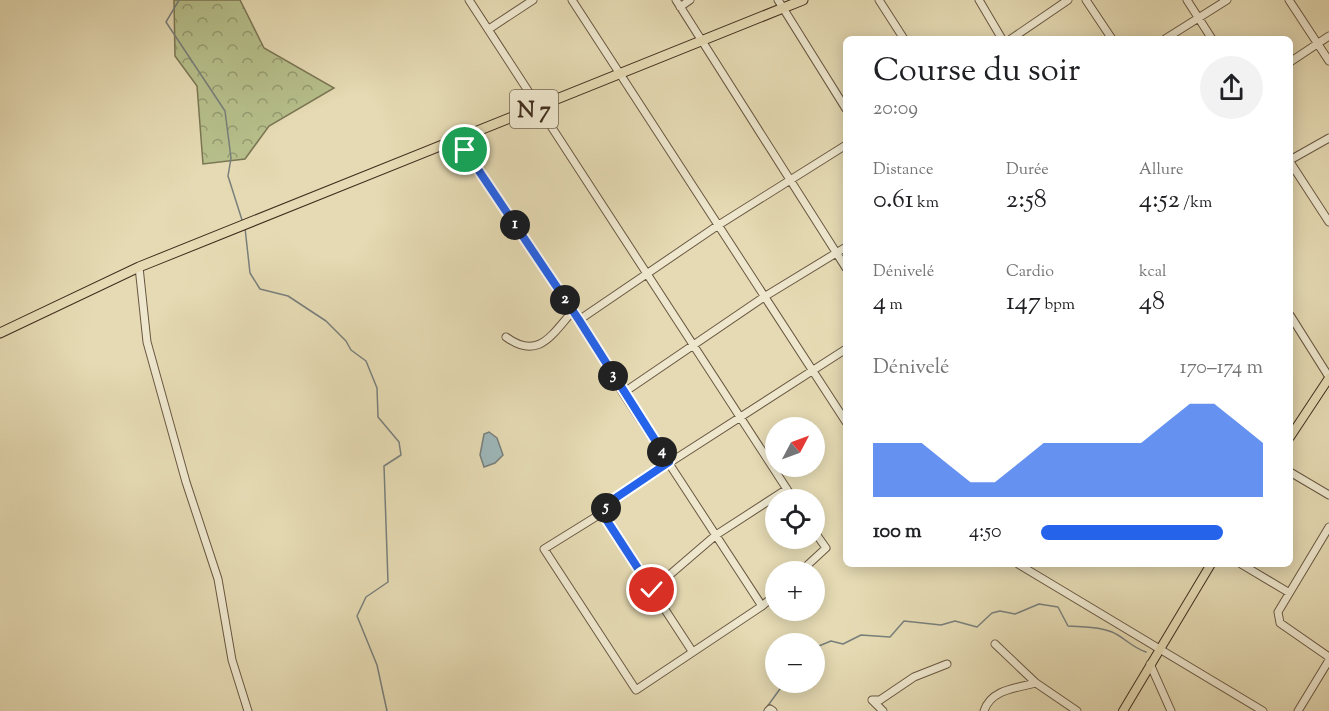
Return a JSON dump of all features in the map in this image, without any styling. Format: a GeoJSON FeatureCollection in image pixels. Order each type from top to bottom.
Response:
{"type":"FeatureCollection","features":[{"type":"Feature","properties":{"kind":"highway","name":"N 7"},"geometry":{"type":"LineString","coordinates":[[0,333],[139,267],[458,138],[619,76],[780,4],[803,0]]}},
{"type":"Feature","properties":{"kind":"main road"},"geometry":{"type":"LineString","coordinates":[[1293,431],[1329,377]]}},
{"type":"Feature","properties":{"kind":"main road"},"geometry":{"type":"LineString","coordinates":[[1123,711],[1209,567]]}},
{"type":"Feature","properties":{"kind":"street"},"geometry":{"type":"LineString","coordinates":[[469,0],[787,489]]}},
{"type":"Feature","properties":{"kind":"street"},"geometry":{"type":"LineString","coordinates":[[489,28],[533,0]]}},
{"type":"Feature","properties":{"kind":"street"},"geometry":{"type":"LineString","coordinates":[[572,0],[619,76],[843,417]]}},
{"type":"Feature","properties":{"kind":"street"},"geometry":{"type":"LineString","coordinates":[[690,0],[678,3],[843,263]]}},
{"type":"Feature","properties":{"kind":"street"},"geometry":{"type":"LineString","coordinates":[[879,0],[902,36]]}},
{"type":"Feature","properties":{"kind":"street"},"geometry":{"type":"LineString","coordinates":[[979,0],[1000,36]]}},
{"type":"Feature","properties":{"kind":"street"},"geometry":{"type":"LineString","coordinates":[[1015,36],[1068,0]]}},
{"type":"Feature","properties":{"kind":"street"},"geometry":{"type":"LineString","coordinates":[[1086,0],[1110,36]]}},
{"type":"Feature","properties":{"kind":"street"},"geometry":{"type":"LineString","coordinates":[[1187,0],[1210,36]]}},
{"type":"Feature","properties":{"kind":"street"},"geometry":{"type":"LineString","coordinates":[[1170,36],[1227,0]]}},
{"type":"Feature","properties":{"kind":"street"},"geometry":{"type":"LineString","coordinates":[[1289,0],[1329,61]]}},
{"type":"Feature","properties":{"kind":"street"},"geometry":{"type":"LineString","coordinates":[[780,4],[843,104]]}},
{"type":"Feature","properties":{"kind":"street"},"geometry":{"type":"LineString","coordinates":[[1293,60],[1329,36]]}},
{"type":"Feature","properties":{"kind":"street"},"geometry":{"type":"LineString","coordinates":[[458,138],[579,320],[623,393],[762,606]]}},
{"type":"Feature","properties":{"kind":"street"},"geometry":{"type":"LineString","coordinates":[[1293,159],[1329,138]]}},
{"type":"Feature","properties":{"kind":"street"},"geometry":{"type":"LineString","coordinates":[[579,320],[717,226],[843,147]]}},
{"type":"Feature","properties":{"kind":"street"},"geometry":{"type":"LineString","coordinates":[[1293,166],[1329,222]]}},
{"type":"Feature","properties":{"kind":"street"},"geometry":{"type":"LineString","coordinates":[[623,393],[764,297],[843,249]]}},
{"type":"Feature","properties":{"kind":"street"},"geometry":{"type":"LineString","coordinates":[[139,267],[147,342],[186,482],[218,579],[232,660],[248,711]]}},
{"type":"Feature","properties":{"kind":"street"},"geometry":{"type":"LineString","coordinates":[[506,338],[522,346],[536,346],[546,340],[573,311]]}},
{"type":"Feature","properties":{"kind":"street"},"geometry":{"type":"LineString","coordinates":[[1293,320],[1329,377]]}},
{"type":"Feature","properties":{"kind":"street"},"geometry":{"type":"LineString","coordinates":[[765,603],[636,690],[544,549],[602,513],[614,499],[669,462],[843,351]]}},
{"type":"Feature","properties":{"kind":"street"},"geometry":{"type":"LineString","coordinates":[[1293,474],[1329,495]]}},
{"type":"Feature","properties":{"kind":"street"},"geometry":{"type":"LineString","coordinates":[[652,590],[716,535],[765,503]]}},
{"type":"Feature","properties":{"kind":"street"},"geometry":{"type":"LineString","coordinates":[[602,513],[692,651]]}},
{"type":"Feature","properties":{"kind":"street"},"geometry":{"type":"LineString","coordinates":[[1298,711],[1329,659],[1280,623],[1278,612],[1329,527]]}},
{"type":"Feature","properties":{"kind":"street"},"geometry":{"type":"LineString","coordinates":[[812,561],[825,549]]}},
{"type":"Feature","properties":{"kind":"street"},"geometry":{"type":"LineString","coordinates":[[1023,567],[1263,711]]}},
{"type":"Feature","properties":{"kind":"street"},"geometry":{"type":"LineString","coordinates":[[1246,567],[1288,592]]}},
{"type":"Feature","properties":{"kind":"street"},"geometry":{"type":"LineString","coordinates":[[995,644],[1036,683],[1077,711]]}},
{"type":"Feature","properties":{"kind":"street"},"geometry":{"type":"LineString","coordinates":[[883,711],[872,700],[880,700],[914,677],[947,664]]}},
{"type":"Feature","properties":{"kind":"street"},"geometry":{"type":"LineString","coordinates":[[1150,664],[1171,711]]}},
{"type":"Feature","properties":{"kind":"street"},"geometry":{"type":"LineString","coordinates":[[984,711],[986,704],[1001,691],[1036,683]]}},
{"type":"Feature","properties":{"kind":"street"},"geometry":{"type":"LineString","coordinates":[[768,711],[770,709],[773,711]]}},
{"type":"Feature","properties":{"kind":"green space"},"geometry":{"type":"Polygon","coordinates":[[[174,0],[240,0],[264,48],[334,88],[269,126],[245,159],[203,164],[197,86],[175,56],[174,0]]]}},
{"type":"Feature","properties":{"kind":"water"},"geometry":{"type":"Polygon","coordinates":[[[489,432],[497,438],[503,455],[495,463],[484,467],[480,455],[484,434],[489,432]]]}},
{"type":"Feature","properties":{"kind":"waterway"},"geometry":{"type":"LineString","coordinates":[[179,0],[166,22],[225,111],[231,158],[228,176],[242,220]]}},
{"type":"Feature","properties":{"kind":"waterway"},"geometry":{"type":"LineString","coordinates":[[245,228],[250,273],[260,289],[288,296],[326,321],[346,341],[351,350],[366,361],[377,388],[378,417],[399,442],[401,455],[384,466],[388,582],[366,597],[357,616],[377,665],[387,711]]}},
{"type":"Feature","properties":{"kind":"waterway"},"geometry":{"type":"LineString","coordinates":[[825,643],[831,641],[843,644],[861,635],[890,637],[904,621],[941,625],[955,621],[977,627],[992,613],[1000,611],[1015,614],[1039,604],[1058,607],[1068,626],[1107,630],[1146,652]]}},
{"type":"Feature","properties":{"kind":"waterway"},"geometry":{"type":"LineString","coordinates":[[764,711],[777,693]]}},
{"type":"Feature","properties":{"kind":"route"},"geometry":{"type":"LineString","coordinates":[[465,150],[579,320],[623,393],[669,462],[614,499],[602,513],[652,590]]}}]}
